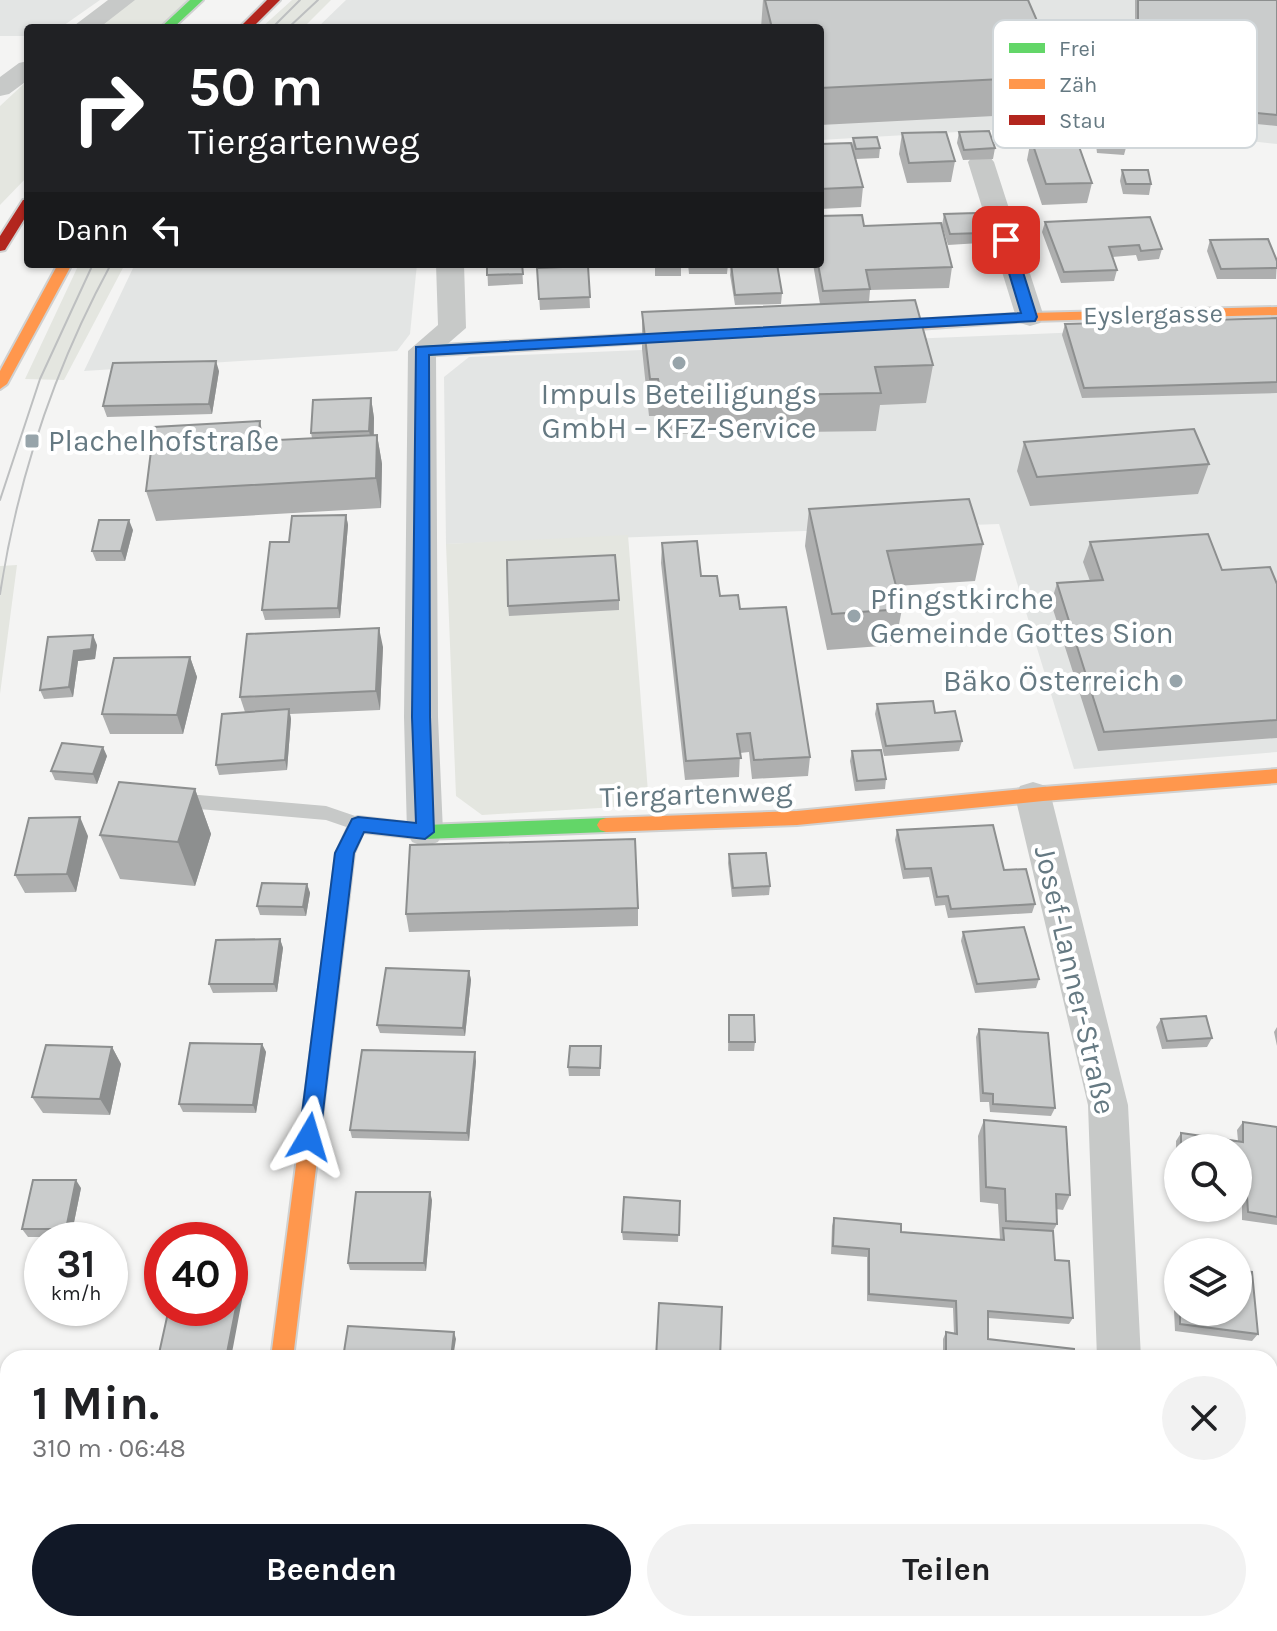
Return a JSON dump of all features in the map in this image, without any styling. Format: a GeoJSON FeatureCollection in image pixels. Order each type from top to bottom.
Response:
{"type":"FeatureCollection","features":[{"type":"Feature","properties":{"kind":"street"},"geometry":{"type":"LineString","coordinates":[[89,24],[123,0]]}},
{"type":"Feature","properties":{"kind":"street"},"geometry":{"type":"LineString","coordinates":[[170,24],[197,0]]}},
{"type":"Feature","properties":{"kind":"street"},"geometry":{"type":"LineString","coordinates":[[249,24],[274,0]]}},
{"type":"Feature","properties":{"kind":"street"},"geometry":{"type":"LineString","coordinates":[[0,89],[24,71]]}},
{"type":"Feature","properties":{"kind":"street"},"geometry":{"type":"LineString","coordinates":[[981,162],[1030,317]]}},
{"type":"Feature","properties":{"kind":"street"},"geometry":{"type":"LineString","coordinates":[[0,247],[24,209]]}},
{"type":"Feature","properties":{"kind":"street"},"geometry":{"type":"LineString","coordinates":[[0,384],[63,268]]}},
{"type":"Feature","properties":{"kind":"street"},"geometry":{"type":"LineString","coordinates":[[422,351],[452,328],[450,268]]}},
{"type":"Feature","properties":{"kind":"street","name":"Eyslergasse"},"geometry":{"type":"LineString","coordinates":[[838,329],[1030,317],[1277,311]]}},
{"type":"Feature","properties":{"kind":"street"},"geometry":{"type":"LineString","coordinates":[[422,351],[729,335]]}},
{"type":"Feature","properties":{"kind":"street"},"geometry":{"type":"LineString","coordinates":[[422,351],[421,717],[425,832]]}},
{"type":"Feature","properties":{"kind":"street","name":"Tiergartenweg"},"geometry":{"type":"LineString","coordinates":[[358,824],[425,832],[797,818],[1277,776]]}},
{"type":"Feature","properties":{"kind":"street","name":"Josef-Lanner-Straße"},"geometry":{"type":"LineString","coordinates":[[1033,796],[1108,1105],[1119,1350]]}},
{"type":"Feature","properties":{"kind":"street"},"geometry":{"type":"LineString","coordinates":[[283,1350],[345,853],[358,824]]}},
{"type":"Feature","properties":{"kind":"lane","name":"Tiergartenweg"},"geometry":{"type":"LineString","coordinates":[[162,799],[326,813],[358,824]]}},
{"type":"Feature","properties":{"kind":"shaded area"},"geometry":{"type":"Polygon","coordinates":[[[0,0],[100,0],[66,24],[24,24],[24,36],[0,36],[0,0]]]}},
{"type":"Feature","properties":{"kind":"shaded area"},"geometry":{"type":"Polygon","coordinates":[[[134,0],[190,0],[165,24],[101,24],[134,0]]]}},
{"type":"Feature","properties":{"kind":"shaded area"},"geometry":{"type":"Polygon","coordinates":[[[292,0],[331,0],[307,24],[265,24],[292,0]]]}},
{"type":"Feature","properties":{"kind":"shaded area"},"geometry":{"type":"Polygon","coordinates":[[[346,0],[1277,0],[1277,144],[1257,142],[1257,20],[993,20],[993,130],[824,140],[824,24],[321,24],[346,0]]]}},
{"type":"Feature","properties":{"kind":"shaded area"},"geometry":{"type":"Polygon","coordinates":[[[24,84],[24,180],[0,205],[0,106],[24,84]]]}},
{"type":"Feature","properties":{"kind":"shaded area"},"geometry":{"type":"Polygon","coordinates":[[[77,268],[123,268],[64,380],[25,379],[77,268]]]}},
{"type":"Feature","properties":{"kind":"shaded area"},"geometry":{"type":"Polygon","coordinates":[[[133,268],[417,268],[410,334],[397,351],[84,371],[133,268]]]}},
{"type":"Feature","properties":{"kind":"shaded area"},"geometry":{"type":"Polygon","coordinates":[[[1277,324],[1277,752],[1074,769],[999,524],[446,544],[444,377],[469,357],[1277,324]]]}},
{"type":"Feature","properties":{"kind":"shaded area"},"geometry":{"type":"Polygon","coordinates":[[[628,535],[649,805],[482,815],[456,796],[446,544],[628,535]]]}},
{"type":"Feature","properties":{"kind":"shaded area"},"geometry":{"type":"Polygon","coordinates":[[[17,565],[0,694],[0,566],[17,565]]]}},
{"type":"Feature","properties":{"kind":"building"},"geometry":{"type":"Polygon","coordinates":[[[765,0],[1028,0],[1037,20],[993,20],[993,79],[824,88],[824,24],[771,24],[765,0]]]}},
{"type":"Feature","properties":{"kind":"building"},"geometry":{"type":"Polygon","coordinates":[[[1138,0],[1277,0],[1277,115],[1257,113],[1257,20],[1138,20],[1138,0]]]}},
{"type":"Feature","properties":{"kind":"building"},"geometry":{"type":"Polygon","coordinates":[[[989,131],[995,148],[964,150],[959,132],[989,131]]]}},
{"type":"Feature","properties":{"kind":"building"},"geometry":{"type":"Polygon","coordinates":[[[946,132],[955,161],[909,163],[902,133],[946,132]]]}},
{"type":"Feature","properties":{"kind":"building"},"geometry":{"type":"Polygon","coordinates":[[[877,137],[880,148],[856,149],[853,138],[877,137]]]}},
{"type":"Feature","properties":{"kind":"building"},"geometry":{"type":"Polygon","coordinates":[[[851,143],[863,187],[824,189],[824,144],[851,143]]]}},
{"type":"Feature","properties":{"kind":"building"},"geometry":{"type":"Polygon","coordinates":[[[1034,148],[1080,148],[1092,183],[1046,184],[1034,148]]]}},
{"type":"Feature","properties":{"kind":"building"},"geometry":{"type":"Polygon","coordinates":[[[1122,170],[1148,170],[1151,184],[1126,184],[1122,170]]]}},
{"type":"Feature","properties":{"kind":"building"},"geometry":{"type":"Polygon","coordinates":[[[976,213],[982,233],[950,234],[944,214],[976,213]]]}},
{"type":"Feature","properties":{"kind":"building"},"geometry":{"type":"Polygon","coordinates":[[[862,215],[864,226],[941,223],[952,267],[866,270],[870,289],[823,291],[819,268],[824,268],[824,216],[862,215]]]}},
{"type":"Feature","properties":{"kind":"building"},"geometry":{"type":"Polygon","coordinates":[[[1150,217],[1162,249],[1141,251],[1139,245],[1109,247],[1117,270],[1064,272],[1045,222],[1150,217]]]}},
{"type":"Feature","properties":{"kind":"building"},"geometry":{"type":"Polygon","coordinates":[[[1268,239],[1277,268],[1221,269],[1210,240],[1268,239]]]}},
{"type":"Feature","properties":{"kind":"building"},"geometry":{"type":"Polygon","coordinates":[[[487,268],[522,268],[523,274],[487,275],[487,268]]]}},
{"type":"Feature","properties":{"kind":"building"},"geometry":{"type":"Polygon","coordinates":[[[537,268],[588,268],[590,297],[539,299],[537,268]]]}},
{"type":"Feature","properties":{"kind":"building"},"geometry":{"type":"Polygon","coordinates":[[[732,268],[778,268],[782,293],[735,295],[732,268]]]}},
{"type":"Feature","properties":{"kind":"building"},"geometry":{"type":"Polygon","coordinates":[[[915,300],[933,365],[875,367],[881,393],[662,397],[658,379],[650,379],[642,312],[915,300]]]}},
{"type":"Feature","properties":{"kind":"building"},"geometry":{"type":"Polygon","coordinates":[[[1277,318],[1277,382],[1084,388],[1065,324],[1277,318]]]}},
{"type":"Feature","properties":{"kind":"building"},"geometry":{"type":"Polygon","coordinates":[[[216,361],[209,404],[103,406],[113,363],[216,361]]]}},
{"type":"Feature","properties":{"kind":"building"},"geometry":{"type":"Polygon","coordinates":[[[371,398],[369,431],[311,433],[313,400],[371,398]]]}},
{"type":"Feature","properties":{"kind":"building"},"geometry":{"type":"Polygon","coordinates":[[[260,421],[258,441],[377,435],[376,478],[146,491],[154,427],[260,421]]]}},
{"type":"Feature","properties":{"kind":"building"},"geometry":{"type":"Polygon","coordinates":[[[1194,429],[1209,464],[1037,477],[1024,442],[1194,429]]]}},
{"type":"Feature","properties":{"kind":"building"},"geometry":{"type":"Polygon","coordinates":[[[969,499],[983,544],[887,551],[902,609],[832,614],[809,509],[969,499]]]}},
{"type":"Feature","properties":{"kind":"building"},"geometry":{"type":"Polygon","coordinates":[[[346,515],[338,608],[262,610],[270,542],[289,542],[292,516],[346,515]]]}},
{"type":"Feature","properties":{"kind":"building"},"geometry":{"type":"Polygon","coordinates":[[[99,520],[129,520],[121,551],[92,551],[99,520]]]}},
{"type":"Feature","properties":{"kind":"building","name":"Bäko Österreich"},"geometry":{"type":"Polygon","coordinates":[[[1208,534],[1222,570],[1270,567],[1277,584],[1277,720],[1104,732],[1057,583],[1103,580],[1090,542],[1208,534]]]}},
{"type":"Feature","properties":{"kind":"building"},"geometry":{"type":"Polygon","coordinates":[[[697,541],[701,576],[717,576],[720,596],[738,595],[740,609],[786,607],[810,757],[754,760],[750,733],[737,734],[741,758],[686,761],[662,543],[697,541]]]}},
{"type":"Feature","properties":{"kind":"building"},"geometry":{"type":"Polygon","coordinates":[[[615,555],[619,600],[508,606],[507,560],[615,555]]]}},
{"type":"Feature","properties":{"kind":"building"},"geometry":{"type":"Polygon","coordinates":[[[379,628],[376,691],[240,697],[247,634],[379,628]]]}},
{"type":"Feature","properties":{"kind":"building"},"geometry":{"type":"Polygon","coordinates":[[[93,635],[91,649],[74,651],[69,687],[40,690],[48,637],[93,635]]]}},
{"type":"Feature","properties":{"kind":"building"},"geometry":{"type":"Polygon","coordinates":[[[190,657],[177,715],[102,714],[114,658],[190,657]]]}},
{"type":"Feature","properties":{"kind":"building"},"geometry":{"type":"Polygon","coordinates":[[[933,701],[935,713],[955,711],[962,741],[886,746],[877,704],[933,701]]]}},
{"type":"Feature","properties":{"kind":"building"},"geometry":{"type":"Polygon","coordinates":[[[289,709],[285,760],[216,765],[222,714],[289,709]]]}},
{"type":"Feature","properties":{"kind":"building"},"geometry":{"type":"Polygon","coordinates":[[[62,743],[103,747],[93,774],[51,771],[62,743]]]}},
{"type":"Feature","properties":{"kind":"building"},"geometry":{"type":"Polygon","coordinates":[[[881,750],[886,779],[857,781],[852,751],[881,750]]]}},
{"type":"Feature","properties":{"kind":"building"},"geometry":{"type":"Polygon","coordinates":[[[119,782],[195,789],[178,842],[100,835],[119,782]]]}},
{"type":"Feature","properties":{"kind":"building"},"geometry":{"type":"Polygon","coordinates":[[[80,817],[67,874],[15,875],[29,818],[80,817]]]}},
{"type":"Feature","properties":{"kind":"building"},"geometry":{"type":"Polygon","coordinates":[[[993,825],[1004,870],[1026,869],[1035,904],[951,909],[948,896],[937,897],[931,868],[905,869],[897,830],[993,825]]]}},
{"type":"Feature","properties":{"kind":"building"},"geometry":{"type":"Polygon","coordinates":[[[635,839],[638,908],[406,914],[410,845],[635,839]]]}},
{"type":"Feature","properties":{"kind":"building"},"geometry":{"type":"Polygon","coordinates":[[[766,853],[770,886],[733,888],[729,854],[766,853]]]}},
{"type":"Feature","properties":{"kind":"building"},"geometry":{"type":"Polygon","coordinates":[[[262,883],[307,884],[303,907],[257,906],[262,883]]]}},
{"type":"Feature","properties":{"kind":"building"},"geometry":{"type":"Polygon","coordinates":[[[1024,927],[1039,979],[977,984],[963,932],[1024,927]]]}},
{"type":"Feature","properties":{"kind":"building"},"geometry":{"type":"Polygon","coordinates":[[[280,939],[274,984],[209,984],[216,940],[280,939]]]}},
{"type":"Feature","properties":{"kind":"building"},"geometry":{"type":"Polygon","coordinates":[[[386,968],[469,971],[463,1028],[377,1025],[386,968]]]}},
{"type":"Feature","properties":{"kind":"building"},"geometry":{"type":"Polygon","coordinates":[[[729,1015],[754,1015],[755,1042],[729,1042],[729,1015]]]}},
{"type":"Feature","properties":{"kind":"building"},"geometry":{"type":"Polygon","coordinates":[[[1206,1016],[1212,1038],[1167,1041],[1161,1019],[1206,1016]]]}},
{"type":"Feature","properties":{"kind":"building"},"geometry":{"type":"Polygon","coordinates":[[[979,1029],[1048,1033],[1055,1108],[993,1104],[993,1094],[983,1093],[979,1029]]]}},
{"type":"Feature","properties":{"kind":"building"},"geometry":{"type":"Polygon","coordinates":[[[190,1043],[262,1044],[253,1105],[179,1104],[190,1043]]]}},
{"type":"Feature","properties":{"kind":"building"},"geometry":{"type":"Polygon","coordinates":[[[46,1045],[112,1047],[100,1099],[32,1097],[46,1045]]]}},
{"type":"Feature","properties":{"kind":"building"},"geometry":{"type":"Polygon","coordinates":[[[570,1046],[601,1046],[600,1068],[568,1067],[570,1046]]]}},
{"type":"Feature","properties":{"kind":"building"},"geometry":{"type":"Polygon","coordinates":[[[362,1050],[475,1052],[467,1133],[350,1130],[362,1050]]]}},
{"type":"Feature","properties":{"kind":"building"},"geometry":{"type":"Polygon","coordinates":[[[984,1120],[1066,1127],[1070,1195],[1056,1194],[1057,1224],[1006,1221],[1005,1189],[986,1187],[984,1120]]]}},
{"type":"Feature","properties":{"kind":"building"},"geometry":{"type":"Polygon","coordinates":[[[1243,1122],[1277,1127],[1277,1217],[1252,1213],[1252,1134],[1243,1134],[1243,1122]]]}},
{"type":"Feature","properties":{"kind":"building"},"geometry":{"type":"Polygon","coordinates":[[[33,1180],[76,1180],[67,1222],[24,1222],[22,1229],[33,1180]]]}},
{"type":"Feature","properties":{"kind":"building"},"geometry":{"type":"Polygon","coordinates":[[[356,1192],[430,1192],[424,1263],[348,1263],[356,1192]]]}},
{"type":"Feature","properties":{"kind":"building"},"geometry":{"type":"Polygon","coordinates":[[[624,1197],[680,1201],[679,1235],[622,1232],[624,1197]]]}},
{"type":"Feature","properties":{"kind":"building"},"geometry":{"type":"Polygon","coordinates":[[[834,1218],[901,1224],[901,1232],[1004,1240],[1003,1228],[1053,1231],[1055,1260],[1069,1261],[1073,1318],[988,1311],[988,1339],[1074,1350],[946,1350],[946,1332],[957,1334],[956,1301],[869,1294],[869,1249],[833,1246],[834,1218]]]}},
{"type":"Feature","properties":{"kind":"building"},"geometry":{"type":"Polygon","coordinates":[[[1252,1272],[1258,1334],[1196,1326],[1252,1326],[1252,1272]]]}},
{"type":"Feature","properties":{"kind":"building"},"geometry":{"type":"Polygon","coordinates":[[[659,1303],[722,1307],[720,1350],[656,1350],[659,1303]]]}},
{"type":"Feature","properties":{"kind":"building"},"geometry":{"type":"Polygon","coordinates":[[[165,1326],[232,1326],[228,1350],[160,1350],[165,1326]]]}},
{"type":"Feature","properties":{"kind":"building"},"geometry":{"type":"Polygon","coordinates":[[[348,1326],[454,1332],[452,1350],[344,1350],[348,1326]]]}},
{"type":"Feature","properties":{"kind":"tram line"},"geometry":{"type":"LineString","coordinates":[[276,24],[300,0]]}},
{"type":"Feature","properties":{"kind":"tram line"},"geometry":{"type":"LineString","coordinates":[[292,24],[318,0]]}},
{"type":"Feature","properties":{"kind":"tram line"},"geometry":{"type":"LineString","coordinates":[[0,500],[40,379],[91,268]]}},
{"type":"Feature","properties":{"kind":"tram line"},"geometry":{"type":"LineString","coordinates":[[0,594],[17,507],[41,424],[72,343],[109,268]]}},
{"type":"Feature","properties":{"kind":"traffic: fast"},"geometry":{"type":"LineString","coordinates":[[170,24],[197,0]]}},
{"type":"Feature","properties":{"kind":"traffic: fast"},"geometry":{"type":"LineString","coordinates":[[422,351],[703,336]]}},
{"type":"Feature","properties":{"kind":"traffic: fast"},"geometry":{"type":"LineString","coordinates":[[340,895],[345,853],[358,824],[425,832],[606,825]]}},
{"type":"Feature","properties":{"kind":"traffic: slow"},"geometry":{"type":"LineString","coordinates":[[0,384],[63,268]]}},
{"type":"Feature","properties":{"kind":"traffic: slow"},"geometry":{"type":"LineString","coordinates":[[863,328],[1030,317],[1277,311]]}},
{"type":"Feature","properties":{"kind":"traffic: slow"},"geometry":{"type":"LineString","coordinates":[[606,825],[797,818],[1043,794],[1277,776]]}},
{"type":"Feature","properties":{"kind":"traffic: slow"},"geometry":{"type":"LineString","coordinates":[[283,1350],[340,895]]}},
{"type":"Feature","properties":{"kind":"traffic: jam"},"geometry":{"type":"LineString","coordinates":[[249,24],[274,0]]}},
{"type":"Feature","properties":{"kind":"traffic: jam"},"geometry":{"type":"LineString","coordinates":[[0,247],[24,209]]}},
{"type":"Feature","properties":{"kind":"place","name":"Impuls Beteiligungs GmbH – KFZ-Service"},"geometry":{"type":"Point","coordinates":[679,363]}},
{"type":"Feature","properties":{"kind":"place","name":"Plachelhofstraße"},"geometry":{"type":"Point","coordinates":[32,441]}},
{"type":"Feature","properties":{"kind":"place","name":"Pfingstkirche Gemeinde Gottes Sion"},"geometry":{"type":"Point","coordinates":[854,616]}},
{"type":"Feature","properties":{"kind":"place","name":"Bäko Österreich"},"geometry":{"type":"Point","coordinates":[1176,681]}},
{"type":"Feature","properties":{"kind":"route"},"geometry":{"type":"LineString","coordinates":[[309,1137],[345,853],[358,824],[425,832],[421,717],[422,351],[1030,317],[1006,240]]}}]}
